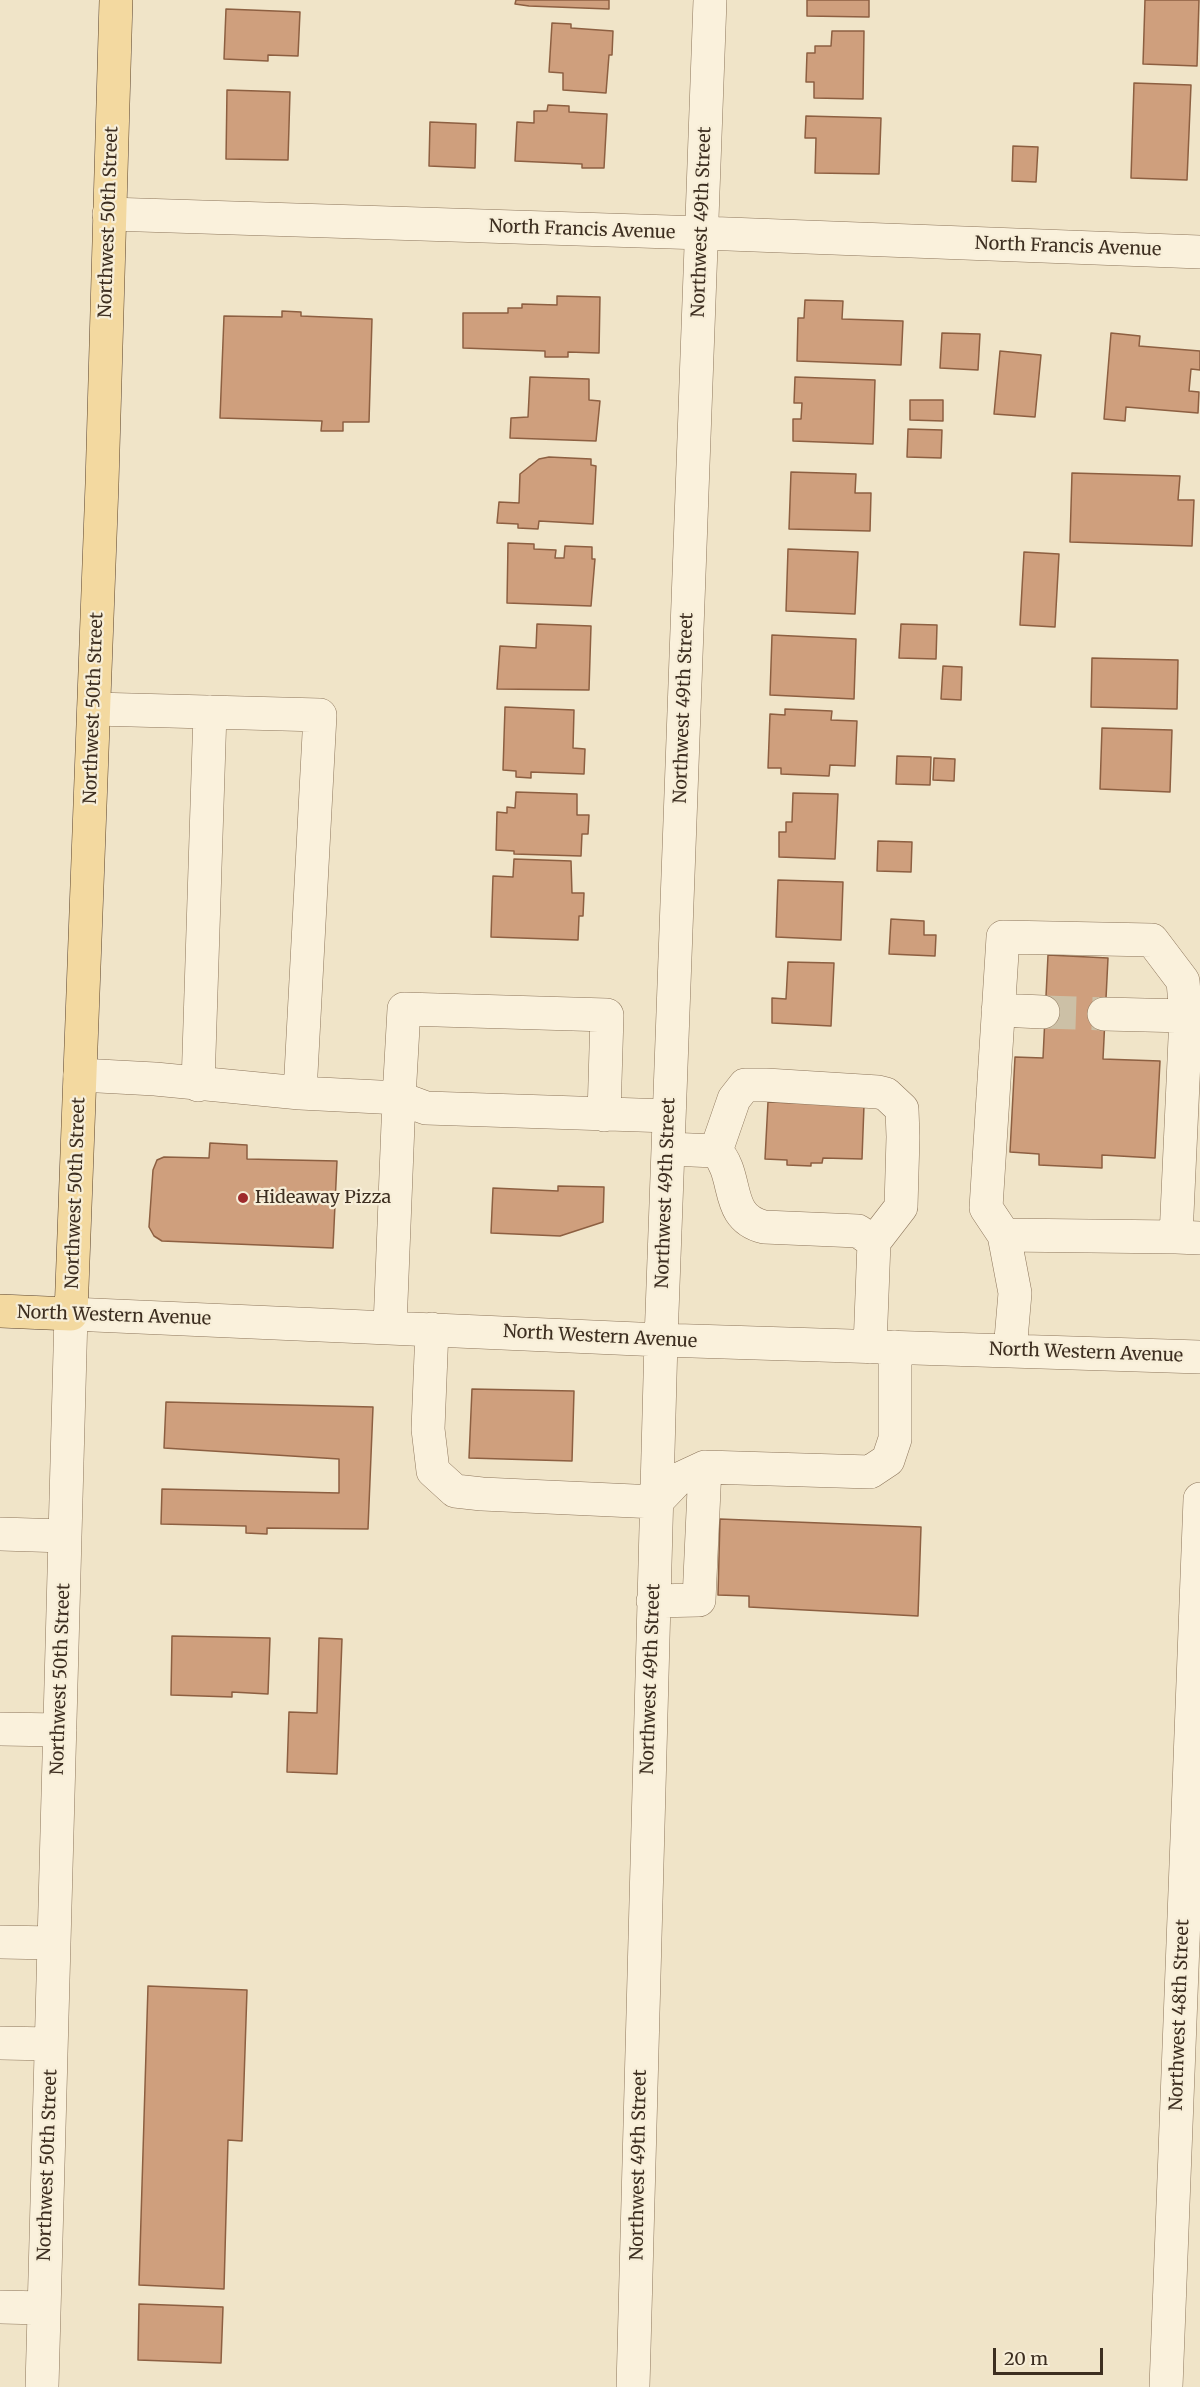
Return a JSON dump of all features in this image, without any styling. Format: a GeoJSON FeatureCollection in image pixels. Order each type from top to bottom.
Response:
{"type":"FeatureCollection","features":[{"type":"Feature","properties":{"kind":"main road","name":"Northwest 50th Street"},"geometry":{"type":"LineString","coordinates":[[71,1314],[94,709],[116,0]]}},
{"type":"Feature","properties":{"kind":"main road","name":"North Western Avenue"},"geometry":{"type":"LineString","coordinates":[[0,1311],[71,1314]]}},
{"type":"Feature","properties":{"kind":"street","name":"Northwest 49th Street"},"geometry":{"type":"LineString","coordinates":[[633,2387],[661,1340],[710,0]]}},
{"type":"Feature","properties":{"kind":"street","name":"North Francis Avenue"},"geometry":{"type":"LineString","coordinates":[[109,214],[1200,252]]}},
{"type":"Feature","properties":{"kind":"street"},"geometry":{"type":"LineString","coordinates":[[94,709],[320,715],[300,1093]]}},
{"type":"Feature","properties":{"kind":"street"},"geometry":{"type":"LineString","coordinates":[[198,1084],[210,712]]}},
{"type":"Feature","properties":{"kind":"street"},"geometry":{"type":"LineString","coordinates":[[1005,1235],[1188,1237],[1184,981],[1152,940],[1003,937],[986,1208],[1005,1235],[1015,1293],[1010,1351]]}},
{"type":"Feature","properties":{"kind":"street"},"geometry":{"type":"LineString","coordinates":[[390,1327],[404,1009],[607,1015],[604,1114]]}},
{"type":"Feature","properties":{"kind":"street"},"geometry":{"type":"LineString","coordinates":[[998,1010],[1043,1012]]}},
{"type":"Feature","properties":{"kind":"street"},"geometry":{"type":"LineString","coordinates":[[1104,1014],[1186,1016]]}},
{"type":"Feature","properties":{"kind":"street"},"geometry":{"type":"LineString","coordinates":[[80,1075],[155,1078],[300,1093],[399,1098],[426,1108],[669,1116]]}},
{"type":"Feature","properties":{"kind":"street"},"geometry":{"type":"LineString","coordinates":[[432,1329],[428,1429],[433,1471],[455,1491],[656,1502],[677,1480],[705,1467],[870,1472],[888,1460],[895,1439],[873,1242],[901,1207],[902,1109],[886,1094],[745,1085],[734,1099],[716,1151]]}},
{"type":"Feature","properties":{"kind":"street"},"geometry":{"type":"LineString","coordinates":[[668,1149],[716,1151],[725,1160],[738,1211],[751,1224],[764,1227],[858,1231],[873,1242]]}},
{"type":"Feature","properties":{"kind":"street","name":"North Western Avenue"},"geometry":{"type":"LineString","coordinates":[[71,1314],[661,1340],[1200,1357]]}},
{"type":"Feature","properties":{"kind":"street","name":"Northwest 50th Street"},"geometry":{"type":"LineString","coordinates":[[42,2387],[71,1314]]}},
{"type":"Feature","properties":{"kind":"street"},"geometry":{"type":"LineString","coordinates":[[653,1601],[699,1600],[705,1467]]}},
{"type":"Feature","properties":{"kind":"street","name":"Northwest 48th Street"},"geometry":{"type":"LineString","coordinates":[[1166,2387],[1200,1499]]}},
{"type":"Feature","properties":{"kind":"street"},"geometry":{"type":"LineString","coordinates":[[0,1534],[65,1536]]}},
{"type":"Feature","properties":{"kind":"street"},"geometry":{"type":"LineString","coordinates":[[0,1729],[60,1730]]}},
{"type":"Feature","properties":{"kind":"street"},"geometry":{"type":"LineString","coordinates":[[0,1942],[54,1943]]}},
{"type":"Feature","properties":{"kind":"street"},"geometry":{"type":"LineString","coordinates":[[0,2043],[51,2044]]}},
{"type":"Feature","properties":{"kind":"street"},"geometry":{"type":"LineString","coordinates":[[0,2307],[44,2308]]}},
{"type":"Feature","properties":{"kind":"building"},"geometry":{"type":"Polygon","coordinates":[[[516,0],[609,0],[609,9],[529,6],[515,4],[516,0]]]}},
{"type":"Feature","properties":{"kind":"building"},"geometry":{"type":"Polygon","coordinates":[[[807,0],[869,0],[869,17],[807,16],[807,0]]]}},
{"type":"Feature","properties":{"kind":"building"},"geometry":{"type":"Polygon","coordinates":[[[1145,0],[1199,0],[1197,66],[1143,64],[1145,0]]]}},
{"type":"Feature","properties":{"kind":"building"},"geometry":{"type":"Polygon","coordinates":[[[226,9],[300,12],[298,56],[268,55],[268,61],[224,59],[226,9]]]}},
{"type":"Feature","properties":{"kind":"building"},"geometry":{"type":"Polygon","coordinates":[[[552,23],[571,24],[571,28],[613,31],[606,93],[563,90],[563,73],[549,72],[552,23]]]}},
{"type":"Feature","properties":{"kind":"building"},"geometry":{"type":"Polygon","coordinates":[[[832,31],[864,31],[863,99],[814,98],[814,82],[806,82],[807,53],[815,53],[815,46],[831,46],[832,31]]]}},
{"type":"Feature","properties":{"kind":"building"},"geometry":{"type":"Polygon","coordinates":[[[1134,83],[1191,85],[1187,180],[1131,178],[1134,83]]]}},
{"type":"Feature","properties":{"kind":"building"},"geometry":{"type":"Polygon","coordinates":[[[227,90],[290,92],[288,160],[226,159],[227,90]]]}},
{"type":"Feature","properties":{"kind":"building"},"geometry":{"type":"Polygon","coordinates":[[[548,105],[569,106],[569,112],[607,114],[604,168],[582,168],[582,164],[515,161],[517,122],[534,123],[534,111],[547,111],[548,105]]]}},
{"type":"Feature","properties":{"kind":"building"},"geometry":{"type":"Polygon","coordinates":[[[806,116],[881,118],[879,174],[815,173],[816,138],[805,138],[806,116]]]}},
{"type":"Feature","properties":{"kind":"building"},"geometry":{"type":"Polygon","coordinates":[[[430,122],[476,124],[475,168],[429,166],[430,122]]]}},
{"type":"Feature","properties":{"kind":"building"},"geometry":{"type":"Polygon","coordinates":[[[1013,146],[1038,147],[1036,182],[1012,181],[1013,146]]]}},
{"type":"Feature","properties":{"kind":"building"},"geometry":{"type":"Polygon","coordinates":[[[557,296],[600,297],[599,353],[568,352],[568,357],[545,357],[545,351],[463,348],[463,313],[508,313],[508,308],[522,308],[522,304],[557,305],[557,296]]]}},
{"type":"Feature","properties":{"kind":"building"},"geometry":{"type":"Polygon","coordinates":[[[805,300],[843,301],[842,319],[903,321],[901,365],[797,361],[798,318],[804,318],[805,300]]]}},
{"type":"Feature","properties":{"kind":"building"},"geometry":{"type":"Polygon","coordinates":[[[282,311],[301,312],[301,316],[372,319],[369,422],[343,422],[343,431],[321,431],[322,421],[220,418],[224,316],[282,317],[282,311]]]}},
{"type":"Feature","properties":{"kind":"building"},"geometry":{"type":"Polygon","coordinates":[[[942,333],[980,334],[978,370],[940,368],[942,333]]]}},
{"type":"Feature","properties":{"kind":"building"},"geometry":{"type":"Polygon","coordinates":[[[1111,333],[1140,336],[1139,346],[1200,351],[1200,370],[1191,369],[1189,391],[1199,392],[1198,413],[1126,407],[1125,421],[1104,419],[1111,333]]]}},
{"type":"Feature","properties":{"kind":"building"},"geometry":{"type":"Polygon","coordinates":[[[1000,351],[1041,355],[1035,417],[994,414],[1000,351]]]}},
{"type":"Feature","properties":{"kind":"building"},"geometry":{"type":"Polygon","coordinates":[[[530,377],[589,379],[589,400],[600,401],[596,441],[510,438],[511,418],[528,417],[530,377]]]}},
{"type":"Feature","properties":{"kind":"building"},"geometry":{"type":"Polygon","coordinates":[[[795,377],[875,380],[873,444],[793,441],[793,419],[801,419],[802,403],[794,403],[795,377]]]}},
{"type":"Feature","properties":{"kind":"building"},"geometry":{"type":"Polygon","coordinates":[[[910,400],[943,400],[943,421],[910,420],[910,400]]]}},
{"type":"Feature","properties":{"kind":"building"},"geometry":{"type":"Polygon","coordinates":[[[908,429],[942,430],[941,458],[907,457],[908,429]]]}},
{"type":"Feature","properties":{"kind":"building"},"geometry":{"type":"Polygon","coordinates":[[[549,457],[591,459],[591,465],[596,466],[593,524],[539,521],[538,529],[518,528],[518,524],[497,523],[499,502],[519,503],[520,474],[539,459],[549,457]]]}},
{"type":"Feature","properties":{"kind":"building"},"geometry":{"type":"Polygon","coordinates":[[[791,472],[856,474],[855,493],[871,493],[870,531],[789,529],[791,472]]]}},
{"type":"Feature","properties":{"kind":"building"},"geometry":{"type":"Polygon","coordinates":[[[1072,473],[1180,476],[1178,500],[1194,500],[1192,546],[1070,542],[1072,473]]]}},
{"type":"Feature","properties":{"kind":"building"},"geometry":{"type":"Polygon","coordinates":[[[508,543],[534,544],[534,549],[556,550],[555,558],[564,558],[565,546],[592,547],[592,559],[595,559],[591,606],[507,603],[508,543]]]}},
{"type":"Feature","properties":{"kind":"building"},"geometry":{"type":"Polygon","coordinates":[[[788,549],[858,552],[855,614],[786,611],[788,549]]]}},
{"type":"Feature","properties":{"kind":"building"},"geometry":{"type":"Polygon","coordinates":[[[1024,552],[1059,554],[1055,627],[1020,625],[1024,552]]]}},
{"type":"Feature","properties":{"kind":"building"},"geometry":{"type":"Polygon","coordinates":[[[537,624],[591,626],[589,690],[497,689],[500,646],[536,648],[537,624]]]}},
{"type":"Feature","properties":{"kind":"building"},"geometry":{"type":"Polygon","coordinates":[[[901,624],[937,625],[936,659],[899,658],[901,624]]]}},
{"type":"Feature","properties":{"kind":"building"},"geometry":{"type":"Polygon","coordinates":[[[772,635],[856,639],[854,699],[770,695],[772,635]]]}},
{"type":"Feature","properties":{"kind":"building"},"geometry":{"type":"Polygon","coordinates":[[[1092,658],[1178,660],[1177,709],[1091,707],[1092,658]]]}},
{"type":"Feature","properties":{"kind":"building"},"geometry":{"type":"Polygon","coordinates":[[[943,666],[962,667],[961,700],[941,699],[943,666]]]}},
{"type":"Feature","properties":{"kind":"building"},"geometry":{"type":"Polygon","coordinates":[[[505,707],[574,710],[573,748],[585,749],[584,774],[531,772],[531,778],[516,777],[516,771],[503,770],[505,707]]]}},
{"type":"Feature","properties":{"kind":"building"},"geometry":{"type":"Polygon","coordinates":[[[785,709],[832,711],[831,720],[857,721],[855,766],[830,765],[829,776],[781,774],[781,768],[768,768],[770,714],[785,715],[785,709]]]}},
{"type":"Feature","properties":{"kind":"building"},"geometry":{"type":"Polygon","coordinates":[[[1102,728],[1172,730],[1170,792],[1100,789],[1102,728]]]}},
{"type":"Feature","properties":{"kind":"building"},"geometry":{"type":"Polygon","coordinates":[[[897,756],[931,757],[930,785],[896,784],[897,756]]]}},
{"type":"Feature","properties":{"kind":"building"},"geometry":{"type":"Polygon","coordinates":[[[934,758],[955,759],[954,781],[933,780],[934,758]]]}},
{"type":"Feature","properties":{"kind":"building"},"geometry":{"type":"Polygon","coordinates":[[[516,792],[577,794],[577,815],[589,815],[588,834],[582,834],[581,856],[514,854],[514,851],[496,850],[497,812],[507,813],[507,807],[515,808],[516,792]]]}},
{"type":"Feature","properties":{"kind":"building"},"geometry":{"type":"Polygon","coordinates":[[[793,793],[838,794],[835,859],[779,857],[779,832],[786,832],[786,822],[792,822],[793,793]]]}},
{"type":"Feature","properties":{"kind":"building"},"geometry":{"type":"Polygon","coordinates":[[[878,841],[912,842],[911,872],[877,871],[878,841]]]}},
{"type":"Feature","properties":{"kind":"building"},"geometry":{"type":"Polygon","coordinates":[[[514,859],[571,861],[572,893],[584,893],[583,916],[579,916],[578,940],[491,937],[493,876],[513,877],[514,859]]]}},
{"type":"Feature","properties":{"kind":"building"},"geometry":{"type":"Polygon","coordinates":[[[778,880],[843,882],[841,940],[776,937],[778,880]]]}},
{"type":"Feature","properties":{"kind":"building"},"geometry":{"type":"Polygon","coordinates":[[[891,919],[924,921],[924,935],[936,935],[935,956],[889,954],[891,919]]]}},
{"type":"Feature","properties":{"kind":"building"},"geometry":{"type":"Polygon","coordinates":[[[1048,955],[1108,958],[1103,1059],[1160,1061],[1155,1158],[1102,1155],[1102,1168],[1039,1165],[1039,1154],[1010,1152],[1015,1057],[1043,1058],[1048,955]]]}},
{"type":"Feature","properties":{"kind":"building"},"geometry":{"type":"Polygon","coordinates":[[[788,962],[834,963],[831,1026],[772,1023],[772,998],[786,999],[788,962]]]}},
{"type":"Feature","properties":{"kind":"building"},"geometry":{"type":"Polygon","coordinates":[[[768,1102],[864,1105],[862,1159],[823,1158],[822,1163],[811,1163],[811,1166],[787,1165],[787,1160],[765,1159],[768,1102]]]}},
{"type":"Feature","properties":{"kind":"building","name":"Hideaway Pizza"},"geometry":{"type":"Polygon","coordinates":[[[210,1143],[247,1145],[247,1159],[337,1161],[333,1248],[162,1241],[154,1236],[149,1227],[153,1170],[157,1160],[164,1157],[209,1158],[210,1143]]]}},
{"type":"Feature","properties":{"kind":"building"},"geometry":{"type":"Polygon","coordinates":[[[558,1186],[604,1187],[603,1222],[560,1236],[491,1233],[493,1188],[558,1191],[558,1186]]]}},
{"type":"Feature","properties":{"kind":"building"},"geometry":{"type":"Polygon","coordinates":[[[472,1389],[574,1391],[572,1461],[469,1458],[472,1389]]]}},
{"type":"Feature","properties":{"kind":"building"},"geometry":{"type":"Polygon","coordinates":[[[166,1402],[373,1407],[368,1529],[267,1528],[267,1534],[246,1533],[246,1526],[161,1524],[162,1489],[339,1493],[339,1459],[164,1448],[166,1402]]]}},
{"type":"Feature","properties":{"kind":"building"},"geometry":{"type":"Polygon","coordinates":[[[720,1519],[921,1527],[918,1616],[749,1607],[749,1596],[718,1595],[720,1519]]]}},
{"type":"Feature","properties":{"kind":"building"},"geometry":{"type":"Polygon","coordinates":[[[172,1636],[270,1638],[268,1694],[232,1692],[232,1697],[171,1695],[172,1636]]]}},
{"type":"Feature","properties":{"kind":"building"},"geometry":{"type":"Polygon","coordinates":[[[319,1638],[342,1639],[337,1774],[287,1772],[289,1712],[317,1713],[319,1638]]]}},
{"type":"Feature","properties":{"kind":"building"},"geometry":{"type":"Polygon","coordinates":[[[148,1986],[247,1990],[242,2141],[228,2140],[224,2289],[139,2285],[148,1986]]]}},
{"type":"Feature","properties":{"kind":"building"},"geometry":{"type":"Polygon","coordinates":[[[139,2304],[223,2307],[221,2363],[138,2360],[139,2304]]]}},
{"type":"Feature","properties":{"kind":"tunnel"},"geometry":{"type":"LineString","coordinates":[[1043,1012],[1104,1014]]}},
{"type":"Feature","properties":{"kind":"place","name":"Hideaway Pizza"},"geometry":{"type":"Point","coordinates":[243,1198]}}]}
